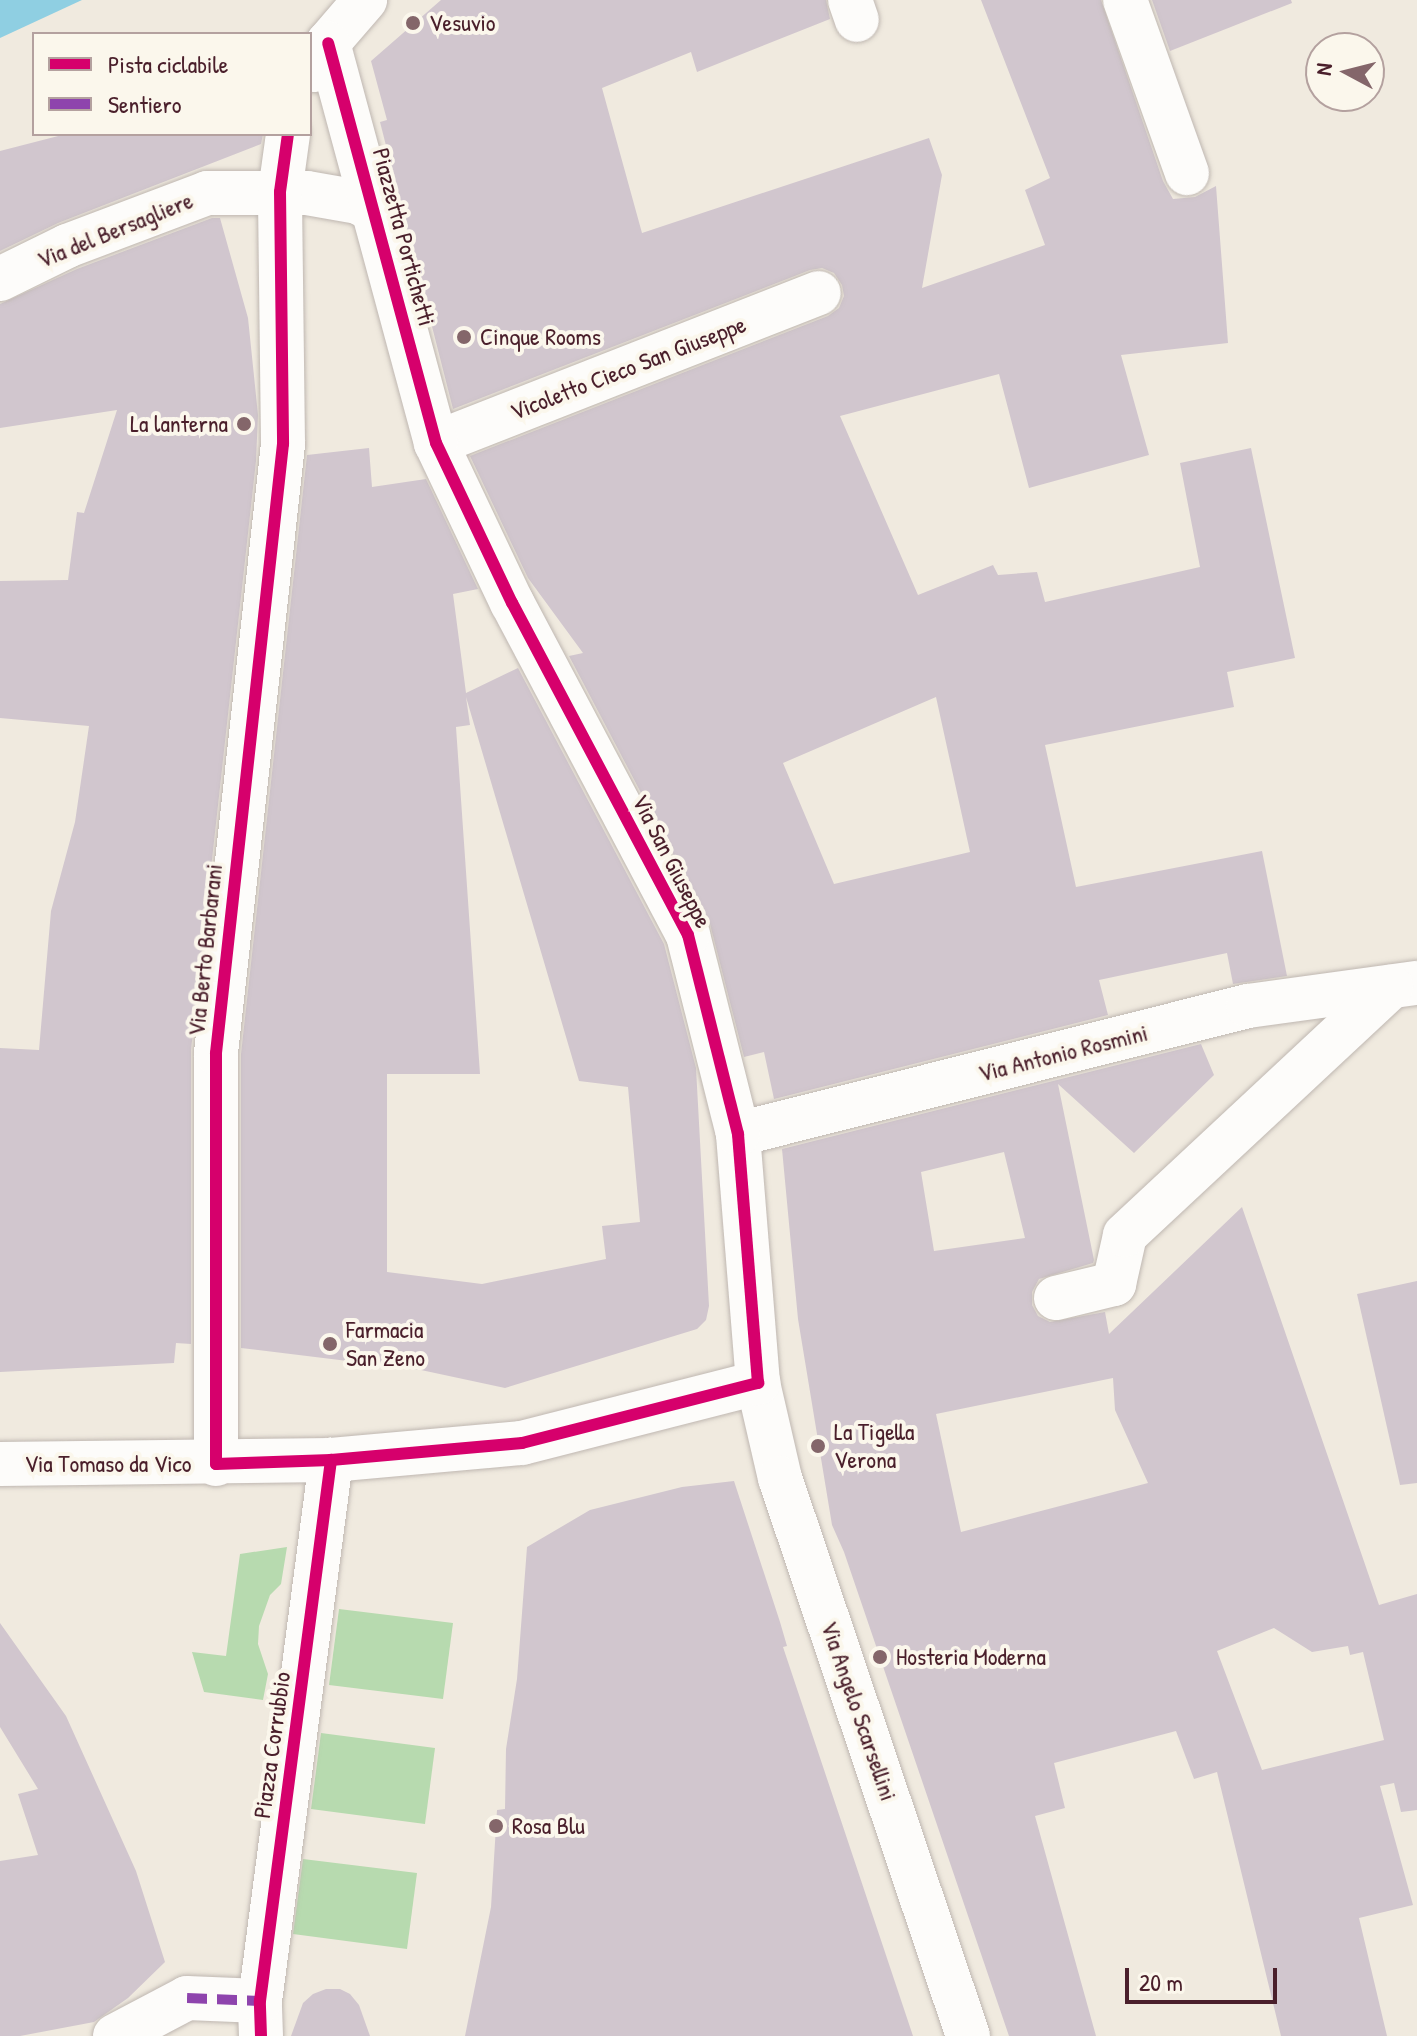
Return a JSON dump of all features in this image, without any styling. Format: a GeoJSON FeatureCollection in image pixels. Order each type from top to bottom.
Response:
{"type":"FeatureCollection","features":[{"type":"Feature","properties":{"kind":"street"},"geometry":{"type":"LineString","coordinates":[[319,59],[365,0]]}},
{"type":"Feature","properties":{"kind":"street"},"geometry":{"type":"LineString","coordinates":[[1125,0],[1187,173]]}},
{"type":"Feature","properties":{"kind":"street","name":"Piazzetta Portichetti"},"geometry":{"type":"LineString","coordinates":[[319,59],[376,212],[436,443]]}},
{"type":"Feature","properties":{"kind":"street"},"geometry":{"type":"LineString","coordinates":[[280,192],[288,136]]}},
{"type":"Feature","properties":{"kind":"street","name":"Piazzetta Portichetti"},"geometry":{"type":"LineString","coordinates":[[280,192],[358,202],[376,212]]}},
{"type":"Feature","properties":{"kind":"street","name":"Via del Bersagliere"},"geometry":{"type":"LineString","coordinates":[[0,279],[67,246],[207,193],[280,192]]}},
{"type":"Feature","properties":{"kind":"street","name":"Via Berto Barbarani"},"geometry":{"type":"LineString","coordinates":[[216,1464],[216,1053],[283,444],[280,192]]}},
{"type":"Feature","properties":{"kind":"street","name":"Vicoletto Cieco San Giuseppe"},"geometry":{"type":"LineString","coordinates":[[436,443],[819,293]]}},
{"type":"Feature","properties":{"kind":"street","name":"Via San Giuseppe"},"geometry":{"type":"LineString","coordinates":[[436,443],[512,603],[688,935],[738,1134],[758,1383]]}},
{"type":"Feature","properties":{"kind":"street","name":"Via Antonio Rosmini"},"geometry":{"type":"LineString","coordinates":[[738,1134],[774,1128],[1248,1006],[1404,985]]}},
{"type":"Feature","properties":{"kind":"street","name":"Via Antonio Rosmini"},"geometry":{"type":"LineString","coordinates":[[1056,1298],[1114,1284],[1125,1235],[1404,985]]}},
{"type":"Feature","properties":{"kind":"street"},"geometry":{"type":"LineString","coordinates":[[216,1464],[331,1460],[522,1443],[758,1383]]}},
{"type":"Feature","properties":{"kind":"street","name":"Via Angelo Scarsellini"},"geometry":{"type":"LineString","coordinates":[[758,1383],[780,1478],[968,2036]]}},
{"type":"Feature","properties":{"kind":"street","name":"Piazza Corrubbio"},"geometry":{"type":"LineString","coordinates":[[115,2036],[187,1998],[260,2018],[331,1460]]}},
{"type":"Feature","properties":{"kind":"street","name":"Via Tomaso da Vico"},"geometry":{"type":"LineString","coordinates":[[0,1464],[216,1464]]}},
{"type":"Feature","properties":{"kind":"green space"},"geometry":{"type":"Polygon","coordinates":[[[287,1547],[281,1584],[270,1595],[259,1626],[258,1644],[268,1674],[263,1700],[204,1692],[192,1652],[226,1656],[240,1554],[287,1547]]]}},
{"type":"Feature","properties":{"kind":"green space"},"geometry":{"type":"Polygon","coordinates":[[[339,1609],[453,1623],[443,1699],[329,1685],[339,1609]]]}},
{"type":"Feature","properties":{"kind":"green space"},"geometry":{"type":"Polygon","coordinates":[[[321,1733],[435,1748],[425,1824],[311,1809],[321,1733]]]}},
{"type":"Feature","properties":{"kind":"green space"},"geometry":{"type":"Polygon","coordinates":[[[303,1859],[417,1873],[407,1949],[293,1934],[303,1859]]]}},
{"type":"Feature","properties":{"kind":"water"},"geometry":{"type":"Polygon","coordinates":[[[0,0],[82,0],[0,38],[0,0]]]}},
{"type":"Feature","properties":{"kind":"building"},"geometry":{"type":"Polygon","coordinates":[[[441,0],[826,0],[830,19],[697,72],[691,52],[602,88],[642,233],[929,138],[942,175],[922,288],[1045,245],[1025,190],[1050,178],[981,0],[1101,0],[1163,181],[1173,199],[1195,197],[1216,186],[1228,343],[1121,355],[1149,455],[1029,488],[999,374],[840,416],[918,595],[993,565],[998,575],[1037,572],[1045,602],[1200,567],[1180,463],[1251,448],[1295,658],[1227,672],[1234,707],[1045,745],[1076,887],[1262,851],[1287,976],[1233,984],[1227,953],[1099,980],[1108,1015],[774,1099],[764,1052],[744,1057],[710,924],[569,656],[583,653],[528,578],[470,456],[828,316],[839,308],[844,296],[842,285],[834,273],[822,268],[810,270],[453,409],[380,122],[387,120],[371,61],[441,0]],[[936,697],[783,763],[834,884],[970,852],[936,697]]]}},
{"type":"Feature","properties":{"kind":"building"},"geometry":{"type":"Polygon","coordinates":[[[1152,0],[1291,0],[1292,3],[1170,51],[1152,0]]]}},
{"type":"Feature","properties":{"kind":"building"},"geometry":{"type":"Polygon","coordinates":[[[58,136],[263,136],[261,144],[58,223],[0,251],[0,151],[58,136]]]}},
{"type":"Feature","properties":{"kind":"building"},"geometry":{"type":"Polygon","coordinates":[[[212,218],[220,218],[248,318],[258,415],[256,461],[191,1050],[191,1344],[176,1343],[174,1363],[0,1372],[0,1048],[39,1050],[51,911],[75,822],[89,726],[0,718],[0,581],[68,580],[77,512],[84,513],[117,410],[0,428],[0,304],[77,269],[212,218]]]}},
{"type":"Feature","properties":{"kind":"building"},"geometry":{"type":"Polygon","coordinates":[[[369,448],[372,487],[426,479],[478,589],[453,594],[466,693],[518,668],[664,944],[696,1068],[709,1306],[706,1320],[697,1329],[505,1388],[421,1370],[241,1348],[241,1054],[307,455],[369,448]],[[466,697],[470,725],[456,727],[480,1074],[387,1074],[387,1272],[482,1284],[606,1259],[602,1226],[640,1222],[628,1087],[579,1081],[466,697]]]}},
{"type":"Feature","properties":{"kind":"building"},"geometry":{"type":"Polygon","coordinates":[[[1201,1044],[1214,1075],[1134,1153],[1058,1084],[1094,1260],[1093,1263],[1039,1279],[1032,1292],[1032,1305],[1038,1316],[1050,1322],[1105,1312],[1109,1334],[1242,1207],[1379,1605],[1417,1594],[1417,1810],[1401,1812],[1394,1783],[1380,1786],[1413,1905],[1359,1918],[1387,2036],[1281,2036],[1217,1772],[1194,1779],[1176,1731],[1054,1763],[1065,1808],[1035,1816],[1096,2036],[1009,2036],[844,1552],[832,1525],[798,1319],[782,1149],[1201,1044]],[[1004,1152],[921,1172],[934,1251],[1025,1238],[1004,1152]],[[1113,1378],[936,1414],[961,1532],[1148,1483],[1115,1410],[1113,1378]],[[1274,1628],[1217,1651],[1262,1770],[1384,1740],[1363,1652],[1350,1655],[1348,1646],[1312,1652],[1274,1628]]]}},
{"type":"Feature","properties":{"kind":"building"},"geometry":{"type":"Polygon","coordinates":[[[1417,1281],[1417,1483],[1400,1485],[1357,1294],[1417,1281]]]}},
{"type":"Feature","properties":{"kind":"building"},"geometry":{"type":"Polygon","coordinates":[[[734,1481],[780,1622],[787,1646],[783,1647],[913,2036],[465,2036],[491,1907],[497,1810],[505,1809],[506,1749],[517,1679],[527,1547],[590,1510],[682,1487],[734,1481]]]}},
{"type":"Feature","properties":{"kind":"building"},"geometry":{"type":"Polygon","coordinates":[[[0,1623],[66,1716],[136,1871],[165,1962],[128,1998],[94,2022],[20,2036],[0,2036],[0,1861],[38,1855],[18,1794],[38,1789],[0,1727],[0,1623]]]}},
{"type":"Feature","properties":{"kind":"building"},"geometry":{"type":"Polygon","coordinates":[[[326,1989],[340,1989],[350,1994],[359,2005],[370,2036],[291,2036],[303,2003],[313,1994],[326,1989]]]}},
{"type":"Feature","properties":{"kind":"marked path"},"geometry":{"type":"LineString","coordinates":[[187,1998],[260,2001]]}},
{"type":"Feature","properties":{"kind":"cycle path"},"geometry":{"type":"LineString","coordinates":[[288,136],[280,192],[283,444],[216,1053],[216,1464],[331,1460],[522,1443],[758,1383],[738,1134],[688,935],[512,603],[436,443],[328,43]]}},
{"type":"Feature","properties":{"kind":"cycle path"},"geometry":{"type":"LineString","coordinates":[[261,2036],[260,2001],[331,1460]]}},
{"type":"Feature","properties":{"kind":"place","name":"Vesuvio"},"geometry":{"type":"Point","coordinates":[413,23]}},
{"type":"Feature","properties":{"kind":"place","name":"Cinque Rooms"},"geometry":{"type":"Point","coordinates":[464,337]}},
{"type":"Feature","properties":{"kind":"place","name":"La lanterna"},"geometry":{"type":"Point","coordinates":[244,424]}},
{"type":"Feature","properties":{"kind":"place","name":"Farmacia San Zeno"},"geometry":{"type":"Point","coordinates":[330,1344]}},
{"type":"Feature","properties":{"kind":"place","name":"La Tigella Verona"},"geometry":{"type":"Point","coordinates":[818,1446]}},
{"type":"Feature","properties":{"kind":"place","name":"Hosteria Moderna"},"geometry":{"type":"Point","coordinates":[880,1657]}},
{"type":"Feature","properties":{"kind":"place","name":"Rosa Blu"},"geometry":{"type":"Point","coordinates":[496,1826]}}]}
